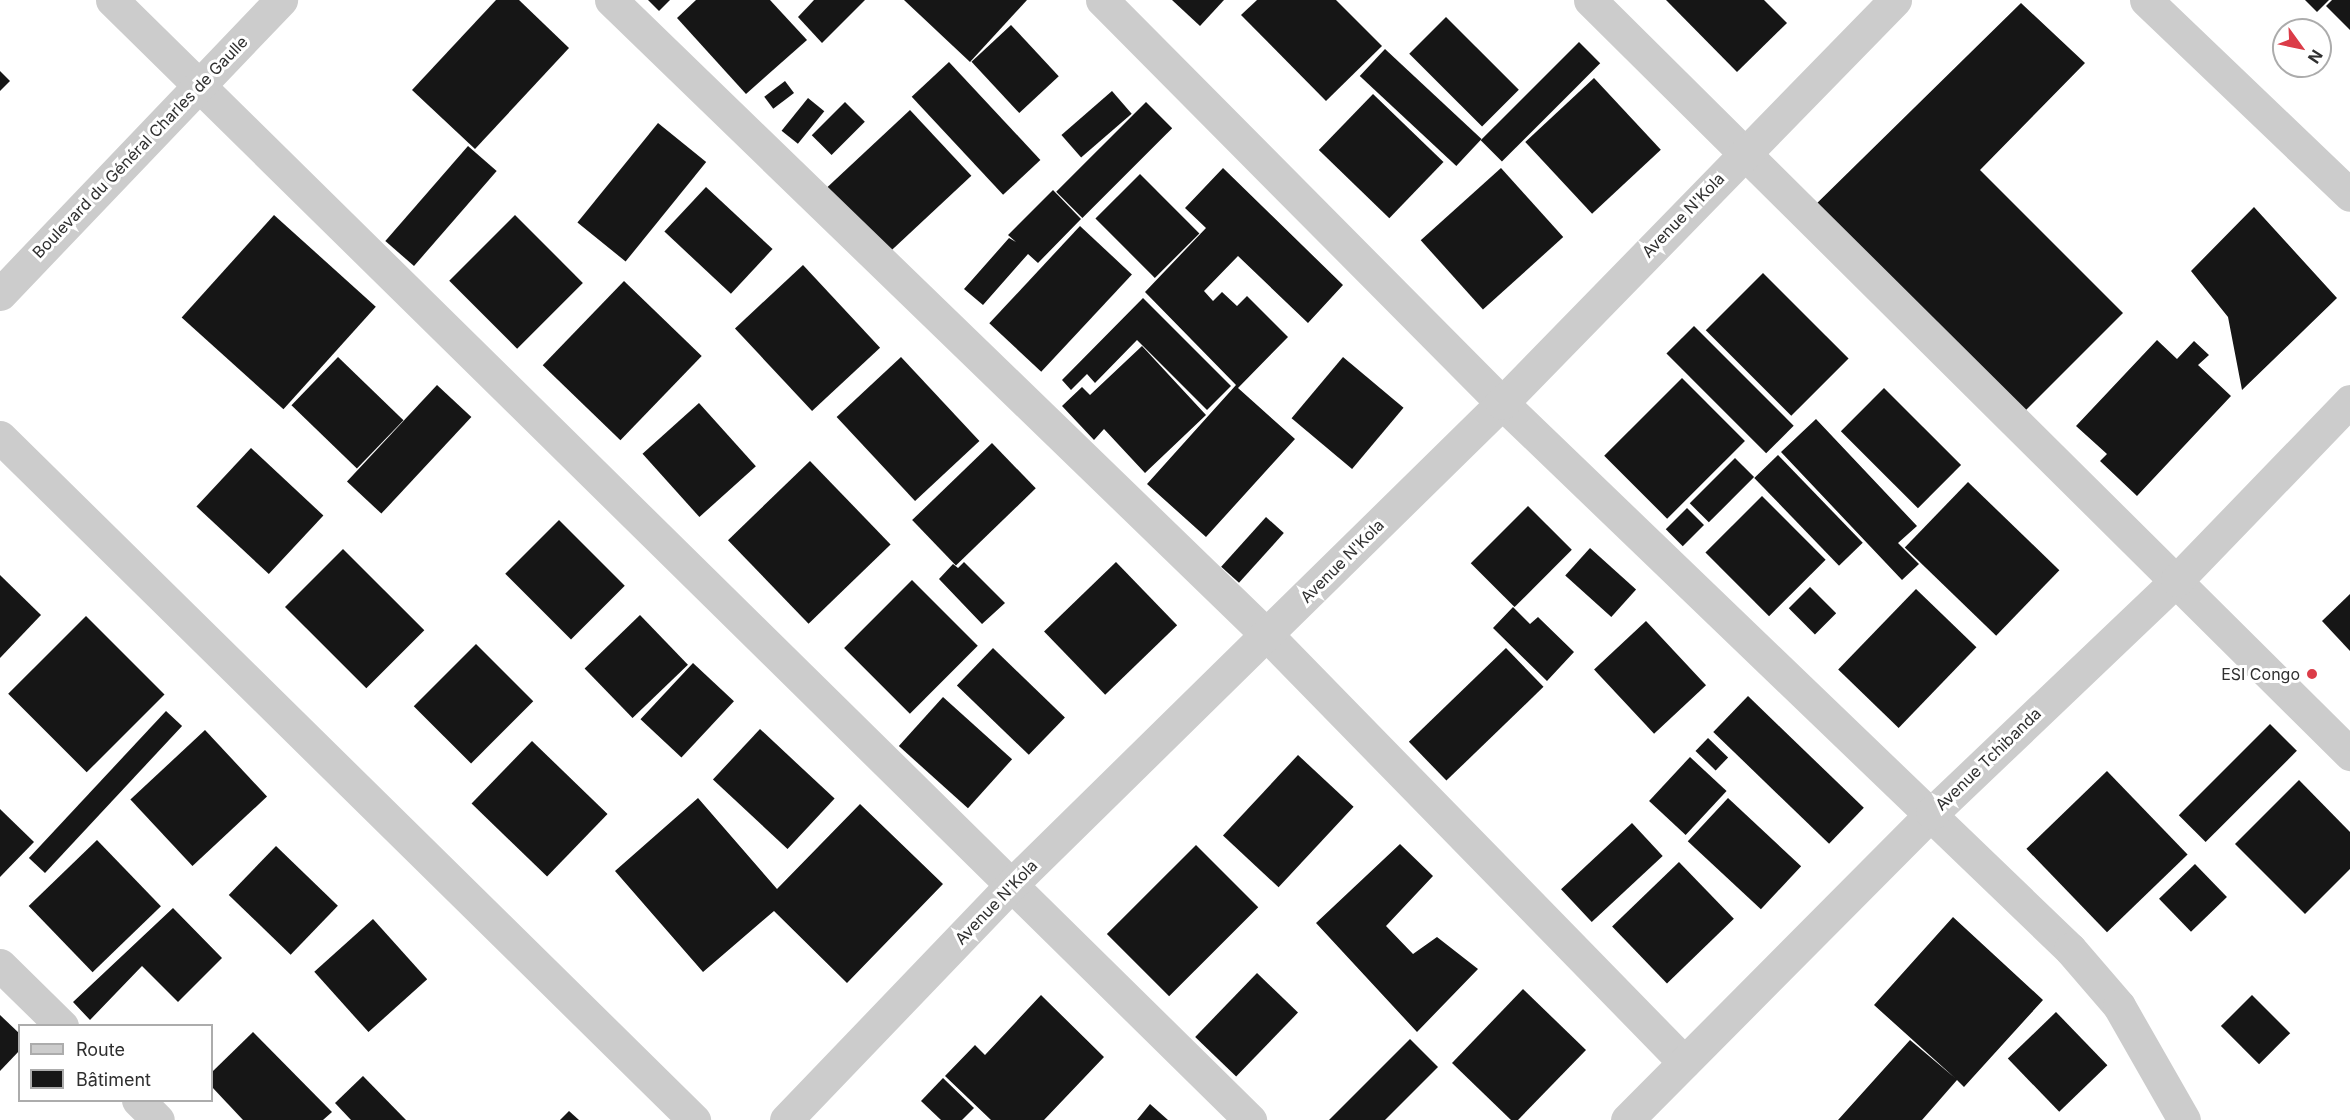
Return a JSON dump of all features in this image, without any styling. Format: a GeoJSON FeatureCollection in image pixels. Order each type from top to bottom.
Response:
{"type":"FeatureCollection","features":[{"type":"Feature","properties":{"kind":"street"},"geometry":{"type":"LineString","coordinates":[[112,0],[1013,884],[1250,1120]]}},
{"type":"Feature","properties":{"kind":"street","name":"Boulevard du Général Charles de Gaulle"},"geometry":{"type":"LineString","coordinates":[[0,294],[281,0]]}},
{"type":"Feature","properties":{"kind":"street"},"geometry":{"type":"LineString","coordinates":[[611,0],[1267,635],[1684,1062]]}},
{"type":"Feature","properties":{"kind":"street"},"geometry":{"type":"LineString","coordinates":[[1102,0],[1502,403],[1932,813],[2070,949],[2119,1006],[2184,1120]]}},
{"type":"Feature","properties":{"kind":"street"},"geometry":{"type":"LineString","coordinates":[[1590,0],[1745,151],[2350,754]]}},
{"type":"Feature","properties":{"kind":"street","name":"Avenue N'Kola"},"geometry":{"type":"LineString","coordinates":[[786,1120],[1013,884],[1502,403],[1745,151],[1896,0]]}},
{"type":"Feature","properties":{"kind":"street"},"geometry":{"type":"LineString","coordinates":[[2146,0],[2350,195]]}},
{"type":"Feature","properties":{"kind":"street","name":"Avenue Tchibanda"},"geometry":{"type":"LineString","coordinates":[[1627,1120],[1932,813],[2176,580],[2350,401]]}},
{"type":"Feature","properties":{"kind":"street"},"geometry":{"type":"LineString","coordinates":[[0,437],[694,1120]]}},
{"type":"Feature","properties":{"kind":"street"},"geometry":{"type":"LineString","coordinates":[[0,965],[60,1024]]}},
{"type":"Feature","properties":{"kind":"street"},"geometry":{"type":"LineString","coordinates":[[139,1102],[158,1120]]}},
{"type":"Feature","properties":{"kind":"building"},"geometry":{"type":"Polygon","coordinates":[[[496,0],[519,0],[569,48],[475,149],[412,90],[496,0]]]}},
{"type":"Feature","properties":{"kind":"building"},"geometry":{"type":"Polygon","coordinates":[[[648,0],[670,0],[659,11],[648,0]]]}},
{"type":"Feature","properties":{"kind":"building"},"geometry":{"type":"Polygon","coordinates":[[[696,0],[770,0],[807,40],[746,94],[677,18],[696,0]]]}},
{"type":"Feature","properties":{"kind":"building"},"geometry":{"type":"Polygon","coordinates":[[[814,0],[865,0],[822,43],[798,17],[814,0]]]}},
{"type":"Feature","properties":{"kind":"building"},"geometry":{"type":"Polygon","coordinates":[[[904,0],[1027,0],[970,62],[904,0]]]}},
{"type":"Feature","properties":{"kind":"building"},"geometry":{"type":"Polygon","coordinates":[[[1172,0],[1224,0],[1200,26],[1172,0]]]}},
{"type":"Feature","properties":{"kind":"building"},"geometry":{"type":"Polygon","coordinates":[[[1257,0],[1336,0],[1382,46],[1326,101],[1241,15],[1257,0]]]}},
{"type":"Feature","properties":{"kind":"building"},"geometry":{"type":"Polygon","coordinates":[[[1666,0],[1764,0],[1787,23],[1737,72],[1666,0]]]}},
{"type":"Feature","properties":{"kind":"building"},"geometry":{"type":"Polygon","coordinates":[[[2305,0],[2329,0],[2317,12],[2305,0]]]}},
{"type":"Feature","properties":{"kind":"building"},"geometry":{"type":"Polygon","coordinates":[[[2332,0],[2350,0],[2350,30],[2326,6],[2332,0]]]}},
{"type":"Feature","properties":{"kind":"building"},"geometry":{"type":"Polygon","coordinates":[[[2021,3],[2085,63],[1980,170],[2123,313],[2017,419],[1809,211],[2021,3]]]}},
{"type":"Feature","properties":{"kind":"building"},"geometry":{"type":"Polygon","coordinates":[[[1446,17],[1519,90],[1482,127],[1409,54],[1446,17]]]}},
{"type":"Feature","properties":{"kind":"building"},"geometry":{"type":"Polygon","coordinates":[[[1011,25],[1059,76],[1019,113],[972,62],[1011,25]]]}},
{"type":"Feature","properties":{"kind":"building"},"geometry":{"type":"Polygon","coordinates":[[[1579,42],[1600,63],[1502,162],[1481,140],[1579,42]]]}},
{"type":"Feature","properties":{"kind":"building"},"geometry":{"type":"Polygon","coordinates":[[[1385,49],[1482,139],[1456,166],[1360,76],[1385,49]]]}},
{"type":"Feature","properties":{"kind":"building"},"geometry":{"type":"Polygon","coordinates":[[[949,62],[1040,160],[1003,195],[912,97],[949,62]]]}},
{"type":"Feature","properties":{"kind":"building"},"geometry":{"type":"Polygon","coordinates":[[[0,71],[10,81],[0,91],[0,71]]]}},
{"type":"Feature","properties":{"kind":"building"},"geometry":{"type":"Polygon","coordinates":[[[1594,78],[1661,150],[1592,214],[1525,142],[1594,78]]]}},
{"type":"Feature","properties":{"kind":"building"},"geometry":{"type":"Polygon","coordinates":[[[785,81],[794,93],[773,109],[764,97],[785,81]]]}},
{"type":"Feature","properties":{"kind":"building"},"geometry":{"type":"Polygon","coordinates":[[[1112,91],[1132,114],[1081,158],[1061,135],[1112,91]]]}},
{"type":"Feature","properties":{"kind":"building"},"geometry":{"type":"Polygon","coordinates":[[[1373,94],[1443,162],[1389,218],[1319,150],[1373,94]]]}},
{"type":"Feature","properties":{"kind":"building"},"geometry":{"type":"Polygon","coordinates":[[[808,98],[824,111],[798,144],[782,131],[808,98]]]}},
{"type":"Feature","properties":{"kind":"building"},"geometry":{"type":"Polygon","coordinates":[[[845,102],[865,122],[832,155],[812,135],[845,102]]]}},
{"type":"Feature","properties":{"kind":"building"},"geometry":{"type":"Polygon","coordinates":[[[1146,102],[1172,128],[1082,218],[1056,192],[1146,102]]]}},
{"type":"Feature","properties":{"kind":"building"},"geometry":{"type":"Polygon","coordinates":[[[910,110],[971,176],[884,257],[823,191],[910,110]]]}},
{"type":"Feature","properties":{"kind":"building"},"geometry":{"type":"Polygon","coordinates":[[[658,123],[706,162],[626,261],[577,222],[658,123]]]}},
{"type":"Feature","properties":{"kind":"building"},"geometry":{"type":"Polygon","coordinates":[[[468,146],[497,171],[414,266],[385,241],[468,146]]]}},
{"type":"Feature","properties":{"kind":"building"},"geometry":{"type":"Polygon","coordinates":[[[1223,168],[1343,285],[1308,323],[1238,256],[1204,291],[1213,301],[1222,292],[1237,306],[1247,296],[1288,337],[1238,388],[1295,439],[1206,537],[1147,484],[1236,385],[1145,292],[1206,228],[1185,208],[1223,168]]]}},
{"type":"Feature","properties":{"kind":"building"},"geometry":{"type":"Polygon","coordinates":[[[1501,168],[1563,237],[1483,309],[1421,240],[1501,168]]]}},
{"type":"Feature","properties":{"kind":"building"},"geometry":{"type":"Polygon","coordinates":[[[1140,174],[1199,233],[1155,278],[1095,219],[1140,174]]]}},
{"type":"Feature","properties":{"kind":"building"},"geometry":{"type":"Polygon","coordinates":[[[706,187],[773,249],[731,294],[664,232],[706,187]]]}},
{"type":"Feature","properties":{"kind":"building"},"geometry":{"type":"Polygon","coordinates":[[[1053,190],[1081,219],[1038,263],[1028,254],[983,305],[964,289],[1009,238],[1016,242],[1008,235],[1053,190]]]}},
{"type":"Feature","properties":{"kind":"building"},"geometry":{"type":"Polygon","coordinates":[[[2254,207],[2337,298],[2242,390],[2228,317],[2191,271],[2254,207]]]}},
{"type":"Feature","properties":{"kind":"building"},"geometry":{"type":"Polygon","coordinates":[[[274,215],[376,307],[283,409],[182,318],[274,215]]]}},
{"type":"Feature","properties":{"kind":"building"},"geometry":{"type":"Polygon","coordinates":[[[515,215],[583,283],[517,349],[449,281],[515,215]]]}},
{"type":"Feature","properties":{"kind":"building"},"geometry":{"type":"Polygon","coordinates":[[[1080,226],[1132,274],[1041,372],[989,323],[1080,226]]]}},
{"type":"Feature","properties":{"kind":"building"},"geometry":{"type":"Polygon","coordinates":[[[803,265],[880,348],[812,411],[735,328],[803,265]]]}},
{"type":"Feature","properties":{"kind":"building"},"geometry":{"type":"Polygon","coordinates":[[[1763,273],[1849,359],[1791,416],[1706,330],[1763,273]]]}},
{"type":"Feature","properties":{"kind":"building"},"geometry":{"type":"Polygon","coordinates":[[[624,281],[702,356],[620,440],[543,365],[624,281]]]}},
{"type":"Feature","properties":{"kind":"building"},"geometry":{"type":"Polygon","coordinates":[[[1143,298],[1231,386],[1207,410],[1137,340],[1095,383],[1087,374],[1071,390],[1062,380],[1143,298]]]}},
{"type":"Feature","properties":{"kind":"building"},"geometry":{"type":"Polygon","coordinates":[[[1694,326],[1794,426],[1766,453],[1666,354],[1694,326]]]}},
{"type":"Feature","properties":{"kind":"building"},"geometry":{"type":"Polygon","coordinates":[[[2157,340],[2177,359],[2194,341],[2209,355],[2198,365],[2231,396],[2137,496],[2100,461],[2107,454],[2076,426],[2157,340]]]}},
{"type":"Feature","properties":{"kind":"building"},"geometry":{"type":"Polygon","coordinates":[[[1142,346],[1206,415],[1145,473],[1104,429],[1094,440],[1062,406],[1082,387],[1090,395],[1142,346]]]}},
{"type":"Feature","properties":{"kind":"building"},"geometry":{"type":"Polygon","coordinates":[[[338,357],[403,420],[357,468],[291,405],[338,357]]]}},
{"type":"Feature","properties":{"kind":"building"},"geometry":{"type":"Polygon","coordinates":[[[901,357],[979,441],[915,501],[837,417],[901,357]]]}},
{"type":"Feature","properties":{"kind":"building"},"geometry":{"type":"Polygon","coordinates":[[[1343,357],[1404,408],[1352,469],[1292,418],[1343,357]]]}},
{"type":"Feature","properties":{"kind":"building"},"geometry":{"type":"Polygon","coordinates":[[[1682,378],[1745,441],[1667,519],[1604,456],[1682,378]]]}},
{"type":"Feature","properties":{"kind":"building"},"geometry":{"type":"Polygon","coordinates":[[[437,385],[471,417],[381,514],[347,482],[437,385]]]}},
{"type":"Feature","properties":{"kind":"building"},"geometry":{"type":"Polygon","coordinates":[[[1884,388],[1961,465],[1918,508],[1841,431],[1884,388]]]}},
{"type":"Feature","properties":{"kind":"building"},"geometry":{"type":"Polygon","coordinates":[[[699,403],[756,466],[699,517],[643,454],[699,403]]]}},
{"type":"Feature","properties":{"kind":"building"},"geometry":{"type":"Polygon","coordinates":[[[1816,419],[1917,526],[1898,543],[1919,564],[1902,580],[1781,452],[1816,419]]]}},
{"type":"Feature","properties":{"kind":"building"},"geometry":{"type":"Polygon","coordinates":[[[992,443],[1036,488],[956,565],[912,520],[992,443]]]}},
{"type":"Feature","properties":{"kind":"building"},"geometry":{"type":"Polygon","coordinates":[[[251,448],[323,516],[269,574],[196,507],[251,448]]]}},
{"type":"Feature","properties":{"kind":"building"},"geometry":{"type":"Polygon","coordinates":[[[1778,455],[1863,543],[1839,566],[1754,478],[1778,455]]]}},
{"type":"Feature","properties":{"kind":"building"},"geometry":{"type":"Polygon","coordinates":[[[1735,458],[1754,477],[1709,522],[1690,503],[1735,458]]]}},
{"type":"Feature","properties":{"kind":"building"},"geometry":{"type":"Polygon","coordinates":[[[810,461],[891,544],[809,624],[728,540],[810,461]]]}},
{"type":"Feature","properties":{"kind":"building"},"geometry":{"type":"Polygon","coordinates":[[[1968,482],[2059,570],[1996,636],[1905,547],[1968,482]]]}},
{"type":"Feature","properties":{"kind":"building"},"geometry":{"type":"Polygon","coordinates":[[[1762,496],[1826,560],[1769,616],[1705,553],[1762,496]]]}},
{"type":"Feature","properties":{"kind":"building"},"geometry":{"type":"Polygon","coordinates":[[[1528,506],[1572,550],[1515,607],[1471,563],[1528,506]]]}},
{"type":"Feature","properties":{"kind":"building"},"geometry":{"type":"Polygon","coordinates":[[[1687,508],[1704,525],[1683,546],[1666,529],[1687,508]]]}},
{"type":"Feature","properties":{"kind":"building"},"geometry":{"type":"Polygon","coordinates":[[[1266,517],[1284,533],[1239,583],[1221,567],[1266,517]]]}},
{"type":"Feature","properties":{"kind":"building"},"geometry":{"type":"Polygon","coordinates":[[[559,520],[625,586],[571,640],[505,574],[559,520]]]}},
{"type":"Feature","properties":{"kind":"building"},"geometry":{"type":"Polygon","coordinates":[[[1590,548],[1636,589],[1611,617],[1565,575],[1590,548]]]}},
{"type":"Feature","properties":{"kind":"building"},"geometry":{"type":"Polygon","coordinates":[[[343,549],[424,630],[366,688],[285,607],[343,549]]]}},
{"type":"Feature","properties":{"kind":"building"},"geometry":{"type":"Polygon","coordinates":[[[964,562],[1005,603],[982,624],[939,579],[953,564],[958,568],[964,562]]]}},
{"type":"Feature","properties":{"kind":"building"},"geometry":{"type":"Polygon","coordinates":[[[1116,562],[1177,625],[1105,695],[1044,631],[1116,562]]]}},
{"type":"Feature","properties":{"kind":"building"},"geometry":{"type":"Polygon","coordinates":[[[0,575],[41,615],[0,658],[0,575]]]}},
{"type":"Feature","properties":{"kind":"building"},"geometry":{"type":"Polygon","coordinates":[[[912,580],[978,646],[910,714],[844,648],[912,580]]]}},
{"type":"Feature","properties":{"kind":"building"},"geometry":{"type":"Polygon","coordinates":[[[1810,587],[1836,613],[1815,634],[1789,608],[1810,587]]]}},
{"type":"Feature","properties":{"kind":"building"},"geometry":{"type":"Polygon","coordinates":[[[1916,589],[1976,647],[1899,728],[1838,670],[1916,589]]]}},
{"type":"Feature","properties":{"kind":"building"},"geometry":{"type":"Polygon","coordinates":[[[2350,594],[2350,651],[2322,621],[2350,594]]]}},
{"type":"Feature","properties":{"kind":"building"},"geometry":{"type":"Polygon","coordinates":[[[1513,607],[1530,624],[1538,617],[1574,652],[1547,681],[1493,628],[1513,607]]]}},
{"type":"Feature","properties":{"kind":"building"},"geometry":{"type":"Polygon","coordinates":[[[640,615],[688,665],[633,718],[585,668],[640,615]]]}},
{"type":"Feature","properties":{"kind":"building"},"geometry":{"type":"Polygon","coordinates":[[[86,616],[164,694],[87,772],[8,694],[86,616]]]}},
{"type":"Feature","properties":{"kind":"building"},"geometry":{"type":"Polygon","coordinates":[[[1646,621],[1706,685],[1654,734],[1594,669],[1646,621]]]}},
{"type":"Feature","properties":{"kind":"building"},"geometry":{"type":"Polygon","coordinates":[[[476,644],[533,701],[471,764],[414,706],[476,644]]]}},
{"type":"Feature","properties":{"kind":"building"},"geometry":{"type":"Polygon","coordinates":[[[993,648],[1065,717],[1029,755],[957,685],[993,648]]]}},
{"type":"Feature","properties":{"kind":"building"},"geometry":{"type":"Polygon","coordinates":[[[1506,648],[1544,687],[1446,781],[1409,742],[1506,648]]]}},
{"type":"Feature","properties":{"kind":"building"},"geometry":{"type":"Polygon","coordinates":[[[693,663],[734,701],[681,758],[640,719],[693,663]]]}},
{"type":"Feature","properties":{"kind":"building"},"geometry":{"type":"Polygon","coordinates":[[[1748,696],[1864,808],[1829,844],[1713,732],[1748,696]]]}},
{"type":"Feature","properties":{"kind":"building"},"geometry":{"type":"Polygon","coordinates":[[[943,697],[1012,759],[968,808],[899,746],[943,697]]]}},
{"type":"Feature","properties":{"kind":"building"},"geometry":{"type":"Polygon","coordinates":[[[166,711],[182,726],[45,873],[29,858],[166,711]]]}},
{"type":"Feature","properties":{"kind":"building"},"geometry":{"type":"Polygon","coordinates":[[[2270,724],[2297,751],[2206,842],[2179,815],[2270,724]]]}},
{"type":"Feature","properties":{"kind":"building"},"geometry":{"type":"Polygon","coordinates":[[[760,729],[835,799],[788,849],[713,779],[760,729]]]}},
{"type":"Feature","properties":{"kind":"building"},"geometry":{"type":"Polygon","coordinates":[[[205,730],[267,797],[192,866],[130,800],[205,730]]]}},
{"type":"Feature","properties":{"kind":"building"},"geometry":{"type":"Polygon","coordinates":[[[1708,738],[1728,757],[1716,770],[1695,751],[1708,738]]]}},
{"type":"Feature","properties":{"kind":"building"},"geometry":{"type":"Polygon","coordinates":[[[532,741],[608,814],[547,877],[472,804],[532,741]]]}},
{"type":"Feature","properties":{"kind":"building"},"geometry":{"type":"Polygon","coordinates":[[[1298,755],[1354,807],[1279,887],[1223,835],[1298,755]]]}},
{"type":"Feature","properties":{"kind":"building"},"geometry":{"type":"Polygon","coordinates":[[[1690,757],[1727,791],[1686,835],[1649,801],[1690,757]]]}},
{"type":"Feature","properties":{"kind":"building"},"geometry":{"type":"Polygon","coordinates":[[[2107,771],[2188,854],[2107,932],[2026,849],[2107,771]]]}},
{"type":"Feature","properties":{"kind":"building"},"geometry":{"type":"Polygon","coordinates":[[[2299,780],[2350,832],[2350,869],[2305,914],[2235,844],[2299,780]]]}},
{"type":"Feature","properties":{"kind":"building"},"geometry":{"type":"Polygon","coordinates":[[[698,798],[777,889],[860,804],[943,884],[847,983],[774,911],[703,972],[615,871],[698,798]]]}},
{"type":"Feature","properties":{"kind":"building"},"geometry":{"type":"Polygon","coordinates":[[[1728,798],[1801,866],[1761,909],[1688,841],[1728,798]]]}},
{"type":"Feature","properties":{"kind":"building"},"geometry":{"type":"Polygon","coordinates":[[[0,809],[34,842],[0,877],[0,809]]]}},
{"type":"Feature","properties":{"kind":"building"},"geometry":{"type":"Polygon","coordinates":[[[1632,823],[1663,856],[1592,922],[1561,889],[1632,823]]]}},
{"type":"Feature","properties":{"kind":"building"},"geometry":{"type":"Polygon","coordinates":[[[97,840],[161,906],[93,972],[29,906],[97,840]]]}},
{"type":"Feature","properties":{"kind":"building"},"geometry":{"type":"Polygon","coordinates":[[[1400,844],[1433,876],[1386,926],[1413,954],[1437,937],[1478,969],[1417,1032],[1316,923],[1400,844]]]}},
{"type":"Feature","properties":{"kind":"building"},"geometry":{"type":"Polygon","coordinates":[[[1196,845],[1258,907],[1169,996],[1107,934],[1196,845]]]}},
{"type":"Feature","properties":{"kind":"building"},"geometry":{"type":"Polygon","coordinates":[[[276,846],[338,906],[291,955],[229,895],[276,846]]]}},
{"type":"Feature","properties":{"kind":"building"},"geometry":{"type":"Polygon","coordinates":[[[1679,862],[1734,919],[1667,983],[1612,927],[1679,862]]]}},
{"type":"Feature","properties":{"kind":"building"},"geometry":{"type":"Polygon","coordinates":[[[2195,864],[2227,897],[2191,932],[2159,899],[2195,864]]]}},
{"type":"Feature","properties":{"kind":"building"},"geometry":{"type":"Polygon","coordinates":[[[173,908],[222,958],[178,1002],[142,966],[90,1020],[73,1002],[173,908]]]}},
{"type":"Feature","properties":{"kind":"building"},"geometry":{"type":"Polygon","coordinates":[[[1953,917],[2043,1000],[1964,1087],[1957,1080],[1922,1120],[1838,1120],[1910,1040],[1955,1078],[1874,1005],[1953,917]]]}},
{"type":"Feature","properties":{"kind":"building"},"geometry":{"type":"Polygon","coordinates":[[[373,919],[427,979],[368,1032],[314,972],[373,919]]]}},
{"type":"Feature","properties":{"kind":"building"},"geometry":{"type":"Polygon","coordinates":[[[1257,973],[1298,1013],[1236,1077],[1195,1037],[1257,973]]]}},
{"type":"Feature","properties":{"kind":"building"},"geometry":{"type":"Polygon","coordinates":[[[1523,989],[1586,1050],[1518,1120],[1511,1120],[1452,1063],[1523,989]]]}},
{"type":"Feature","properties":{"kind":"building"},"geometry":{"type":"Polygon","coordinates":[[[1041,995],[1104,1057],[1044,1120],[991,1120],[945,1076],[975,1045],[985,1055],[1041,995]]]}},
{"type":"Feature","properties":{"kind":"building"},"geometry":{"type":"Polygon","coordinates":[[[2252,995],[2290,1033],[2259,1064],[2221,1026],[2252,995]]]}},
{"type":"Feature","properties":{"kind":"building"},"geometry":{"type":"Polygon","coordinates":[[[2056,1012],[2107,1065],[2059,1112],[2008,1059],[2056,1012]]]}},
{"type":"Feature","properties":{"kind":"building"},"geometry":{"type":"Polygon","coordinates":[[[0,1015],[18,1032],[18,1052],[0,1071],[0,1015]]]}},
{"type":"Feature","properties":{"kind":"building"},"geometry":{"type":"Polygon","coordinates":[[[253,1032],[332,1112],[323,1120],[243,1120],[213,1088],[213,1071],[253,1032]]]}},
{"type":"Feature","properties":{"kind":"building"},"geometry":{"type":"Polygon","coordinates":[[[1410,1039],[1438,1067],[1385,1120],[1329,1120],[1410,1039]]]}},
{"type":"Feature","properties":{"kind":"building"},"geometry":{"type":"Polygon","coordinates":[[[363,1076],[406,1120],[351,1120],[335,1103],[363,1076]]]}},
{"type":"Feature","properties":{"kind":"building"},"geometry":{"type":"Polygon","coordinates":[[[943,1078],[974,1108],[962,1120],[941,1120],[921,1101],[943,1078]]]}},
{"type":"Feature","properties":{"kind":"building"},"geometry":{"type":"Polygon","coordinates":[[[1150,1104],[1168,1120],[1137,1120],[1150,1104]]]}},
{"type":"Feature","properties":{"kind":"building"},"geometry":{"type":"Polygon","coordinates":[[[569,1111],[579,1120],[560,1120],[569,1111]]]}},
{"type":"Feature","properties":{"kind":"place","name":"ESI Congo"},"geometry":{"type":"Point","coordinates":[2312,674]}}]}
